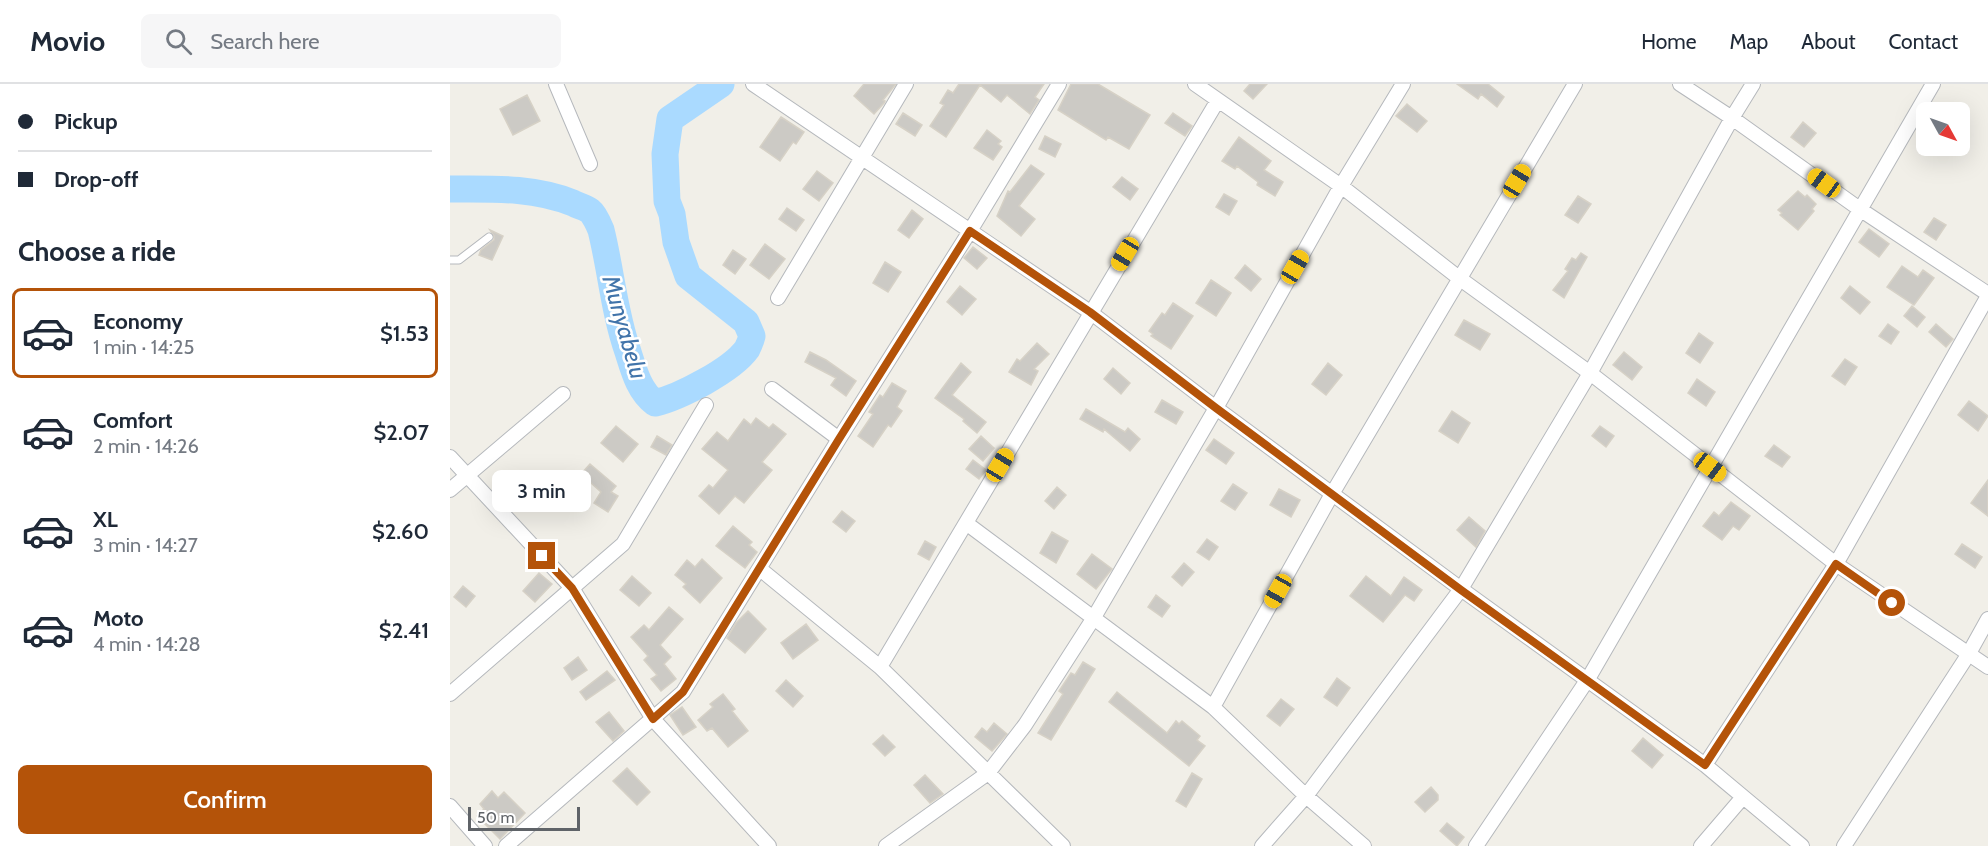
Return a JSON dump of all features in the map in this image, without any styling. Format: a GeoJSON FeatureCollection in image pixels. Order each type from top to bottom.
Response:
{"type":"FeatureCollection","features":[{"type":"Feature","properties":{"kind":"street"},"geometry":{"type":"LineString","coordinates":[[556,84],[590,165]]}},
{"type":"Feature","properties":{"kind":"street"},"geometry":{"type":"LineString","coordinates":[[753,84],[1090,312],[1461,590],[1705,765],[1802,846]]}},
{"type":"Feature","properties":{"kind":"street"},"geometry":{"type":"LineString","coordinates":[[778,298],[906,84]]}},
{"type":"Feature","properties":{"kind":"street"},"geometry":{"type":"LineString","coordinates":[[506,846],[683,692],[1059,84]]}},
{"type":"Feature","properties":{"kind":"street"},"geometry":{"type":"LineString","coordinates":[[1195,84],[1341,186],[1459,278],[1590,373],[1836,564],[1988,667]]}},
{"type":"Feature","properties":{"kind":"street"},"geometry":{"type":"LineString","coordinates":[[886,846],[988,773],[1025,725],[1093,619],[1216,408],[1341,186],[1403,84]]}},
{"type":"Feature","properties":{"kind":"street"},"geometry":{"type":"LineString","coordinates":[[1213,707],[1332,494],[1575,84]]}},
{"type":"Feature","properties":{"kind":"street"},"geometry":{"type":"LineString","coordinates":[[1680,84],[1732,117],[1861,210],[1988,295],[1836,564],[1705,765]]}},
{"type":"Feature","properties":{"kind":"street"},"geometry":{"type":"LineString","coordinates":[[1262,846],[1306,796],[1461,590],[1590,373],[1732,117],[1753,84]]}},
{"type":"Feature","properties":{"kind":"street"},"geometry":{"type":"LineString","coordinates":[[1476,846],[1588,679],[1933,84]]}},
{"type":"Feature","properties":{"kind":"street"},"geometry":{"type":"LineString","coordinates":[[880,667],[1218,100]]}},
{"type":"Feature","properties":{"kind":"street"},"geometry":{"type":"LineString","coordinates":[[772,389],[839,439]]}},
{"type":"Feature","properties":{"kind":"street"},"geometry":{"type":"LineString","coordinates":[[450,490],[563,393]]}},
{"type":"Feature","properties":{"kind":"street"},"geometry":{"type":"LineString","coordinates":[[450,694],[623,544],[705,405]]}},
{"type":"Feature","properties":{"kind":"street"},"geometry":{"type":"LineString","coordinates":[[450,457],[572,588],[653,719],[769,846]]}},
{"type":"Feature","properties":{"kind":"street"},"geometry":{"type":"LineString","coordinates":[[966,523],[1213,707],[1306,796],[1364,846]]}},
{"type":"Feature","properties":{"kind":"street"},"geometry":{"type":"LineString","coordinates":[[760,569],[880,667],[1061,845]]}},
{"type":"Feature","properties":{"kind":"street"},"geometry":{"type":"LineString","coordinates":[[1844,846],[1968,655],[1988,619]]}},
{"type":"Feature","properties":{"kind":"street"},"geometry":{"type":"LineString","coordinates":[[1701,846],[1743,797]]}},
{"type":"Feature","properties":{"kind":"street"},"geometry":{"type":"LineString","coordinates":[[450,806],[485,846]]}},
{"type":"Feature","properties":{"kind":"lane"},"geometry":{"type":"LineString","coordinates":[[450,260],[459,260],[489,237]]}},
{"type":"Feature","properties":{"kind":"building"},"geometry":{"type":"Polygon","coordinates":[[[864,84],[896,84],[874,114],[854,96],[864,84]]]}},
{"type":"Feature","properties":{"kind":"building"},"geometry":{"type":"Polygon","coordinates":[[[959,84],[1044,84],[1035,97],[1039,100],[1030,114],[1007,95],[1001,102],[980,85],[946,137],[930,126],[944,105],[940,103],[948,90],[953,93],[959,84]]]}},
{"type":"Feature","properties":{"kind":"building"},"geometry":{"type":"Polygon","coordinates":[[[1071,84],[1098,84],[1150,115],[1129,149],[1108,137],[1106,140],[1058,110],[1071,84]]]}},
{"type":"Feature","properties":{"kind":"building"},"geometry":{"type":"Polygon","coordinates":[[[1250,84],[1267,84],[1253,99],[1244,91],[1250,84]]]}},
{"type":"Feature","properties":{"kind":"building"},"geometry":{"type":"Polygon","coordinates":[[[1457,84],[1488,84],[1504,97],[1497,107],[1481,94],[1478,99],[1457,84]]]}},
{"type":"Feature","properties":{"kind":"building"},"geometry":{"type":"Polygon","coordinates":[[[527,95],[540,121],[513,135],[500,109],[527,95]]]}},
{"type":"Feature","properties":{"kind":"building"},"geometry":{"type":"Polygon","coordinates":[[[1407,104],[1427,121],[1417,132],[1396,116],[1407,104]]]}},
{"type":"Feature","properties":{"kind":"building"},"geometry":{"type":"Polygon","coordinates":[[[903,113],[922,125],[915,136],[896,124],[903,113]]]}},
{"type":"Feature","properties":{"kind":"building"},"geometry":{"type":"Polygon","coordinates":[[[1173,113],[1192,126],[1185,136],[1165,123],[1173,113]]]}},
{"type":"Feature","properties":{"kind":"building"},"geometry":{"type":"Polygon","coordinates":[[[781,117],[804,132],[796,144],[793,142],[780,161],[760,147],[781,117]]]}},
{"type":"Feature","properties":{"kind":"building"},"geometry":{"type":"Polygon","coordinates":[[[1803,122],[1816,133],[1804,147],[1791,137],[1803,122]]]}},
{"type":"Feature","properties":{"kind":"building"},"geometry":{"type":"Polygon","coordinates":[[[987,130],[1001,141],[998,144],[1002,147],[993,160],[974,148],[987,130]]]}},
{"type":"Feature","properties":{"kind":"building"},"geometry":{"type":"Polygon","coordinates":[[[1045,136],[1061,144],[1055,157],[1039,149],[1045,136]]]}},
{"type":"Feature","properties":{"kind":"building"},"geometry":{"type":"Polygon","coordinates":[[[1239,137],[1271,161],[1264,170],[1283,182],[1275,196],[1257,185],[1258,182],[1237,166],[1235,169],[1222,161],[1239,137]]]}},
{"type":"Feature","properties":{"kind":"building"},"geometry":{"type":"Polygon","coordinates":[[[1031,165],[1044,174],[1019,206],[1035,219],[1021,236],[997,216],[1008,191],[1010,192],[1031,165]]]}},
{"type":"Feature","properties":{"kind":"building"},"geometry":{"type":"Polygon","coordinates":[[[817,171],[833,183],[819,201],[803,189],[817,171]]]}},
{"type":"Feature","properties":{"kind":"building"},"geometry":{"type":"Polygon","coordinates":[[[1122,177],[1138,189],[1130,200],[1113,187],[1122,177]]]}},
{"type":"Feature","properties":{"kind":"building"},"geometry":{"type":"Polygon","coordinates":[[[1798,191],[1805,197],[1807,195],[1816,204],[1812,209],[1814,211],[1798,230],[1780,215],[1782,213],[1778,210],[1798,191]]]}},
{"type":"Feature","properties":{"kind":"building"},"geometry":{"type":"Polygon","coordinates":[[[1224,194],[1237,201],[1229,215],[1216,207],[1224,194]]]}},
{"type":"Feature","properties":{"kind":"building"},"geometry":{"type":"Polygon","coordinates":[[[1578,196],[1591,204],[1578,223],[1565,215],[1578,196]]]}},
{"type":"Feature","properties":{"kind":"building"},"geometry":{"type":"Polygon","coordinates":[[[787,208],[804,220],[796,231],[779,219],[787,208]]]}},
{"type":"Feature","properties":{"kind":"building"},"geometry":{"type":"Polygon","coordinates":[[[912,210],[923,219],[909,238],[898,230],[912,210]]]}},
{"type":"Feature","properties":{"kind":"building"},"geometry":{"type":"Polygon","coordinates":[[[1934,218],[1946,225],[1936,240],[1924,232],[1934,218]]]}},
{"type":"Feature","properties":{"kind":"building"},"geometry":{"type":"Polygon","coordinates":[[[1869,229],[1889,244],[1879,257],[1859,242],[1869,229]]]}},
{"type":"Feature","properties":{"kind":"building"},"geometry":{"type":"Polygon","coordinates":[[[490,230],[503,236],[492,260],[479,255],[481,250],[494,240],[490,230]]]}},
{"type":"Feature","properties":{"kind":"building"},"geometry":{"type":"Polygon","coordinates":[[[765,244],[785,259],[769,279],[750,265],[765,244]]]}},
{"type":"Feature","properties":{"kind":"building"},"geometry":{"type":"Polygon","coordinates":[[[973,247],[987,258],[977,269],[964,258],[973,247]]]}},
{"type":"Feature","properties":{"kind":"building"},"geometry":{"type":"Polygon","coordinates":[[[733,250],[746,259],[735,274],[723,265],[733,250]]]}},
{"type":"Feature","properties":{"kind":"building"},"geometry":{"type":"Polygon","coordinates":[[[1581,253],[1587,257],[1564,298],[1553,290],[1568,271],[1565,269],[1572,258],[1576,260],[1581,253]]]}},
{"type":"Feature","properties":{"kind":"building"},"geometry":{"type":"Polygon","coordinates":[[[885,262],[901,272],[888,292],[873,283],[885,262]]]}},
{"type":"Feature","properties":{"kind":"building"},"geometry":{"type":"Polygon","coordinates":[[[1245,265],[1261,279],[1251,291],[1235,278],[1245,265]]]}},
{"type":"Feature","properties":{"kind":"building"},"geometry":{"type":"Polygon","coordinates":[[[1902,266],[1918,277],[1923,270],[1934,278],[1914,305],[1887,287],[1902,266]]]}},
{"type":"Feature","properties":{"kind":"building"},"geometry":{"type":"Polygon","coordinates":[[[1211,280],[1231,293],[1216,316],[1196,303],[1211,280]]]}},
{"type":"Feature","properties":{"kind":"building"},"geometry":{"type":"Polygon","coordinates":[[[960,286],[976,299],[962,315],[947,302],[960,286]]]}},
{"type":"Feature","properties":{"kind":"building"},"geometry":{"type":"Polygon","coordinates":[[[1850,286],[1870,302],[1860,314],[1841,298],[1850,286]]]}},
{"type":"Feature","properties":{"kind":"building"},"geometry":{"type":"Polygon","coordinates":[[[1173,303],[1193,316],[1171,349],[1151,336],[1153,334],[1149,331],[1162,313],[1165,315],[1173,303]]]}},
{"type":"Feature","properties":{"kind":"building"},"geometry":{"type":"Polygon","coordinates":[[[1912,306],[1925,317],[1917,327],[1904,316],[1912,306]]]}},
{"type":"Feature","properties":{"kind":"building"},"geometry":{"type":"Polygon","coordinates":[[[1464,320],[1490,334],[1480,350],[1455,335],[1464,320]]]}},
{"type":"Feature","properties":{"kind":"building"},"geometry":{"type":"Polygon","coordinates":[[[1888,324],[1899,332],[1891,344],[1879,336],[1888,324]]]}},
{"type":"Feature","properties":{"kind":"building"},"geometry":{"type":"Polygon","coordinates":[[[1936,324],[1953,339],[1946,347],[1929,332],[1936,324]]]}},
{"type":"Feature","properties":{"kind":"building"},"geometry":{"type":"Polygon","coordinates":[[[1699,333],[1713,343],[1700,363],[1686,353],[1699,333]]]}},
{"type":"Feature","properties":{"kind":"building"},"geometry":{"type":"Polygon","coordinates":[[[1037,343],[1049,354],[1034,369],[1038,371],[1031,385],[1009,372],[1017,359],[1020,361],[1037,343]]]}},
{"type":"Feature","properties":{"kind":"building"},"geometry":{"type":"Polygon","coordinates":[[[810,352],[856,381],[846,396],[831,385],[836,378],[805,362],[810,352]]]}},
{"type":"Feature","properties":{"kind":"building"},"geometry":{"type":"Polygon","coordinates":[[[1624,352],[1642,367],[1632,380],[1613,365],[1624,352]]]}},
{"type":"Feature","properties":{"kind":"building"},"geometry":{"type":"Polygon","coordinates":[[[1845,359],[1857,367],[1845,385],[1832,376],[1845,359]]]}},
{"type":"Feature","properties":{"kind":"building"},"geometry":{"type":"Polygon","coordinates":[[[961,363],[971,372],[952,395],[986,422],[977,433],[963,421],[964,419],[935,398],[961,363]]]}},
{"type":"Feature","properties":{"kind":"building"},"geometry":{"type":"Polygon","coordinates":[[[1328,363],[1342,375],[1326,395],[1312,384],[1328,363]]]}},
{"type":"Feature","properties":{"kind":"building"},"geometry":{"type":"Polygon","coordinates":[[[1113,368],[1130,383],[1121,394],[1104,379],[1113,368]]]}},
{"type":"Feature","properties":{"kind":"building"},"geometry":{"type":"Polygon","coordinates":[[[1697,379],[1715,392],[1706,406],[1688,393],[1697,379]]]}},
{"type":"Feature","properties":{"kind":"building"},"geometry":{"type":"Polygon","coordinates":[[[892,383],[906,391],[897,407],[902,411],[891,427],[888,425],[873,447],[858,436],[873,414],[869,412],[880,395],[883,397],[892,383]]]}},
{"type":"Feature","properties":{"kind":"building"},"geometry":{"type":"Polygon","coordinates":[[[1162,400],[1183,412],[1176,424],[1155,412],[1162,400]]]}},
{"type":"Feature","properties":{"kind":"building"},"geometry":{"type":"Polygon","coordinates":[[[1969,401],[1988,416],[1978,431],[1958,415],[1969,401]]]}},
{"type":"Feature","properties":{"kind":"building"},"geometry":{"type":"Polygon","coordinates":[[[1086,409],[1125,432],[1128,428],[1140,439],[1130,451],[1104,429],[1103,432],[1080,419],[1086,409]]]}},
{"type":"Feature","properties":{"kind":"building"},"geometry":{"type":"Polygon","coordinates":[[[1452,411],[1470,423],[1458,443],[1439,431],[1452,411]]]}},
{"type":"Feature","properties":{"kind":"building"},"geometry":{"type":"Polygon","coordinates":[[[756,418],[769,428],[773,424],[786,434],[762,462],[772,470],[744,503],[735,496],[719,514],[699,496],[709,485],[713,488],[728,470],[702,449],[717,432],[728,441],[744,419],[751,425],[756,418]]]}},
{"type":"Feature","properties":{"kind":"building"},"geometry":{"type":"Polygon","coordinates":[[[616,426],[638,444],[623,462],[601,443],[616,426]]]}},
{"type":"Feature","properties":{"kind":"building"},"geometry":{"type":"Polygon","coordinates":[[[1600,426],[1614,436],[1606,447],[1592,436],[1600,426]]]}},
{"type":"Feature","properties":{"kind":"building"},"geometry":{"type":"Polygon","coordinates":[[[657,436],[672,445],[666,455],[651,447],[657,436]]]}},
{"type":"Feature","properties":{"kind":"building"},"geometry":{"type":"Polygon","coordinates":[[[981,436],[994,448],[983,461],[969,449],[981,436]]]}},
{"type":"Feature","properties":{"kind":"building"},"geometry":{"type":"Polygon","coordinates":[[[1214,439],[1234,453],[1226,464],[1206,450],[1214,439]]]}},
{"type":"Feature","properties":{"kind":"building"},"geometry":{"type":"Polygon","coordinates":[[[1774,445],[1790,457],[1782,467],[1765,456],[1774,445]]]}},
{"type":"Feature","properties":{"kind":"building"},"geometry":{"type":"Polygon","coordinates":[[[973,460],[986,470],[979,479],[966,469],[973,460]]]}},
{"type":"Feature","properties":{"kind":"building"},"geometry":{"type":"Polygon","coordinates":[[[590,464],[616,486],[611,492],[618,496],[608,512],[594,503],[601,492],[581,474],[590,464]]]}},
{"type":"Feature","properties":{"kind":"building"},"geometry":{"type":"Polygon","coordinates":[[[1988,480],[1988,516],[1971,503],[1988,480]]]}},
{"type":"Feature","properties":{"kind":"building"},"geometry":{"type":"Polygon","coordinates":[[[1233,484],[1247,493],[1235,510],[1221,501],[1233,484]]]}},
{"type":"Feature","properties":{"kind":"building"},"geometry":{"type":"Polygon","coordinates":[[[1057,487],[1066,495],[1054,509],[1045,501],[1057,487]]]}},
{"type":"Feature","properties":{"kind":"building"},"geometry":{"type":"Polygon","coordinates":[[[1279,489],[1300,500],[1291,517],[1270,505],[1279,489]]]}},
{"type":"Feature","properties":{"kind":"building"},"geometry":{"type":"Polygon","coordinates":[[[1731,502],[1750,516],[1739,530],[1733,526],[1722,540],[1703,526],[1714,512],[1719,516],[1731,502]]]}},
{"type":"Feature","properties":{"kind":"building"},"geometry":{"type":"Polygon","coordinates":[[[842,511],[855,521],[846,532],[833,522],[842,511]]]}},
{"type":"Feature","properties":{"kind":"building"},"geometry":{"type":"Polygon","coordinates":[[[1469,517],[1485,531],[1476,547],[1457,530],[1469,517]]]}},
{"type":"Feature","properties":{"kind":"building"},"geometry":{"type":"Polygon","coordinates":[[[733,526],[752,542],[749,545],[757,552],[745,568],[716,546],[733,526]]]}},
{"type":"Feature","properties":{"kind":"building"},"geometry":{"type":"Polygon","coordinates":[[[1052,532],[1068,541],[1056,563],[1040,553],[1052,532]]]}},
{"type":"Feature","properties":{"kind":"building"},"geometry":{"type":"Polygon","coordinates":[[[1207,539],[1218,547],[1209,560],[1197,552],[1207,539]]]}},
{"type":"Feature","properties":{"kind":"building"},"geometry":{"type":"Polygon","coordinates":[[[925,541],[936,547],[929,560],[918,554],[925,541]]]}},
{"type":"Feature","properties":{"kind":"building"},"geometry":{"type":"Polygon","coordinates":[[[1962,544],[1982,557],[1975,568],[1955,554],[1962,544]]]}},
{"type":"Feature","properties":{"kind":"building"},"geometry":{"type":"Polygon","coordinates":[[[1092,554],[1112,569],[1096,589],[1077,574],[1092,554]]]}},
{"type":"Feature","properties":{"kind":"building"},"geometry":{"type":"Polygon","coordinates":[[[702,559],[722,578],[700,603],[683,587],[686,584],[675,575],[687,560],[695,567],[702,559]]]}},
{"type":"Feature","properties":{"kind":"building"},"geometry":{"type":"Polygon","coordinates":[[[1184,563],[1194,572],[1182,586],[1172,577],[1184,563]]]}},
{"type":"Feature","properties":{"kind":"building"},"geometry":{"type":"Polygon","coordinates":[[[539,573],[552,584],[535,602],[523,591],[539,573]]]}},
{"type":"Feature","properties":{"kind":"building"},"geometry":{"type":"Polygon","coordinates":[[[632,576],[651,593],[639,606],[620,590],[632,576]]]}},
{"type":"Feature","properties":{"kind":"building"},"geometry":{"type":"Polygon","coordinates":[[[1366,576],[1391,596],[1404,577],[1422,590],[1414,601],[1405,595],[1383,622],[1350,596],[1366,576]]]}},
{"type":"Feature","properties":{"kind":"building"},"geometry":{"type":"Polygon","coordinates":[[[463,586],[475,596],[466,607],[454,597],[463,586]]]}},
{"type":"Feature","properties":{"kind":"building"},"geometry":{"type":"Polygon","coordinates":[[[1156,595],[1170,606],[1162,617],[1148,607],[1156,595]]]}},
{"type":"Feature","properties":{"kind":"building"},"geometry":{"type":"Polygon","coordinates":[[[669,607],[683,619],[660,645],[671,657],[664,664],[676,679],[661,691],[651,679],[657,675],[644,660],[648,656],[631,637],[644,625],[649,630],[669,607]]]}},
{"type":"Feature","properties":{"kind":"building"},"geometry":{"type":"Polygon","coordinates":[[[748,611],[766,629],[745,653],[727,638],[736,623],[748,611]]]}},
{"type":"Feature","properties":{"kind":"building"},"geometry":{"type":"Polygon","coordinates":[[[806,624],[818,640],[793,659],[781,643],[806,624]]]}},
{"type":"Feature","properties":{"kind":"building"},"geometry":{"type":"Polygon","coordinates":[[[578,657],[587,670],[572,680],[564,668],[578,657]]]}},
{"type":"Feature","properties":{"kind":"building"},"geometry":{"type":"Polygon","coordinates":[[[1083,662],[1095,669],[1051,740],[1038,733],[1063,694],[1059,691],[1071,673],[1075,675],[1083,662]]]}},
{"type":"Feature","properties":{"kind":"building"},"geometry":{"type":"Polygon","coordinates":[[[607,671],[615,680],[586,700],[580,692],[607,671]]]}},
{"type":"Feature","properties":{"kind":"building"},"geometry":{"type":"Polygon","coordinates":[[[1337,678],[1350,688],[1337,706],[1324,697],[1337,678]]]}},
{"type":"Feature","properties":{"kind":"building"},"geometry":{"type":"Polygon","coordinates":[[[786,680],[803,696],[793,707],[776,691],[786,680]]]}},
{"type":"Feature","properties":{"kind":"building"},"geometry":{"type":"Polygon","coordinates":[[[1117,692],[1167,733],[1176,721],[1179,724],[1182,721],[1200,736],[1197,740],[1205,746],[1189,766],[1109,702],[1117,692]]]}},
{"type":"Feature","properties":{"kind":"building"},"geometry":{"type":"Polygon","coordinates":[[[723,694],[735,709],[732,711],[748,731],[728,747],[712,728],[707,731],[698,720],[713,707],[710,704],[723,694]]]}},
{"type":"Feature","properties":{"kind":"building"},"geometry":{"type":"Polygon","coordinates":[[[1281,699],[1294,709],[1280,726],[1267,716],[1281,699]]]}},
{"type":"Feature","properties":{"kind":"building"},"geometry":{"type":"Polygon","coordinates":[[[682,707],[696,727],[683,735],[670,715],[682,707]]]}},
{"type":"Feature","properties":{"kind":"building"},"geometry":{"type":"Polygon","coordinates":[[[609,712],[624,731],[613,741],[596,722],[609,712]]]}},
{"type":"Feature","properties":{"kind":"building"},"geometry":{"type":"Polygon","coordinates":[[[994,723],[1007,734],[992,751],[975,737],[982,728],[987,732],[994,723]]]}},
{"type":"Feature","properties":{"kind":"building"},"geometry":{"type":"Polygon","coordinates":[[[883,735],[895,747],[885,756],[873,744],[883,735]]]}},
{"type":"Feature","properties":{"kind":"building"},"geometry":{"type":"Polygon","coordinates":[[[1643,738],[1663,755],[1652,768],[1632,751],[1643,738]]]}},
{"type":"Feature","properties":{"kind":"building"},"geometry":{"type":"Polygon","coordinates":[[[627,768],[650,792],[637,805],[613,781],[627,768]]]}},
{"type":"Feature","properties":{"kind":"building"},"geometry":{"type":"Polygon","coordinates":[[[1192,773],[1202,779],[1186,807],[1176,801],[1192,773]]]}},
{"type":"Feature","properties":{"kind":"building"},"geometry":{"type":"Polygon","coordinates":[[[925,775],[943,794],[930,803],[914,785],[925,775]]]}},
{"type":"Feature","properties":{"kind":"building"},"geometry":{"type":"Polygon","coordinates":[[[1431,787],[1438,795],[1438,800],[1425,812],[1415,802],[1431,787]]]}},
{"type":"Feature","properties":{"kind":"building"},"geometry":{"type":"Polygon","coordinates":[[[492,791],[498,798],[504,792],[525,813],[500,839],[477,816],[484,809],[480,804],[492,791]]]}},
{"type":"Feature","properties":{"kind":"building"},"geometry":{"type":"Polygon","coordinates":[[[1447,823],[1464,837],[1457,846],[1440,831],[1447,823]]]}},
{"type":"Feature","properties":{"kind":"waterway","name":"Munyabelu"},"geometry":{"type":"LineString","coordinates":[[450,189],[512,190],[543,194],[573,203],[592,212],[601,230],[619,322],[635,373],[649,398],[655,403],[666,400],[718,374],[740,357],[747,349],[752,336],[746,322],[688,276],[676,242],[672,214],[667,201],[665,154],[670,119],[721,84]]}},
{"type":"Feature","properties":{"kind":"route"},"geometry":{"type":"LineString","coordinates":[[542,556],[572,588],[653,719],[683,692],[970,231],[1090,312],[1461,590],[1705,765],[1836,564],[1892,603]]}}]}
